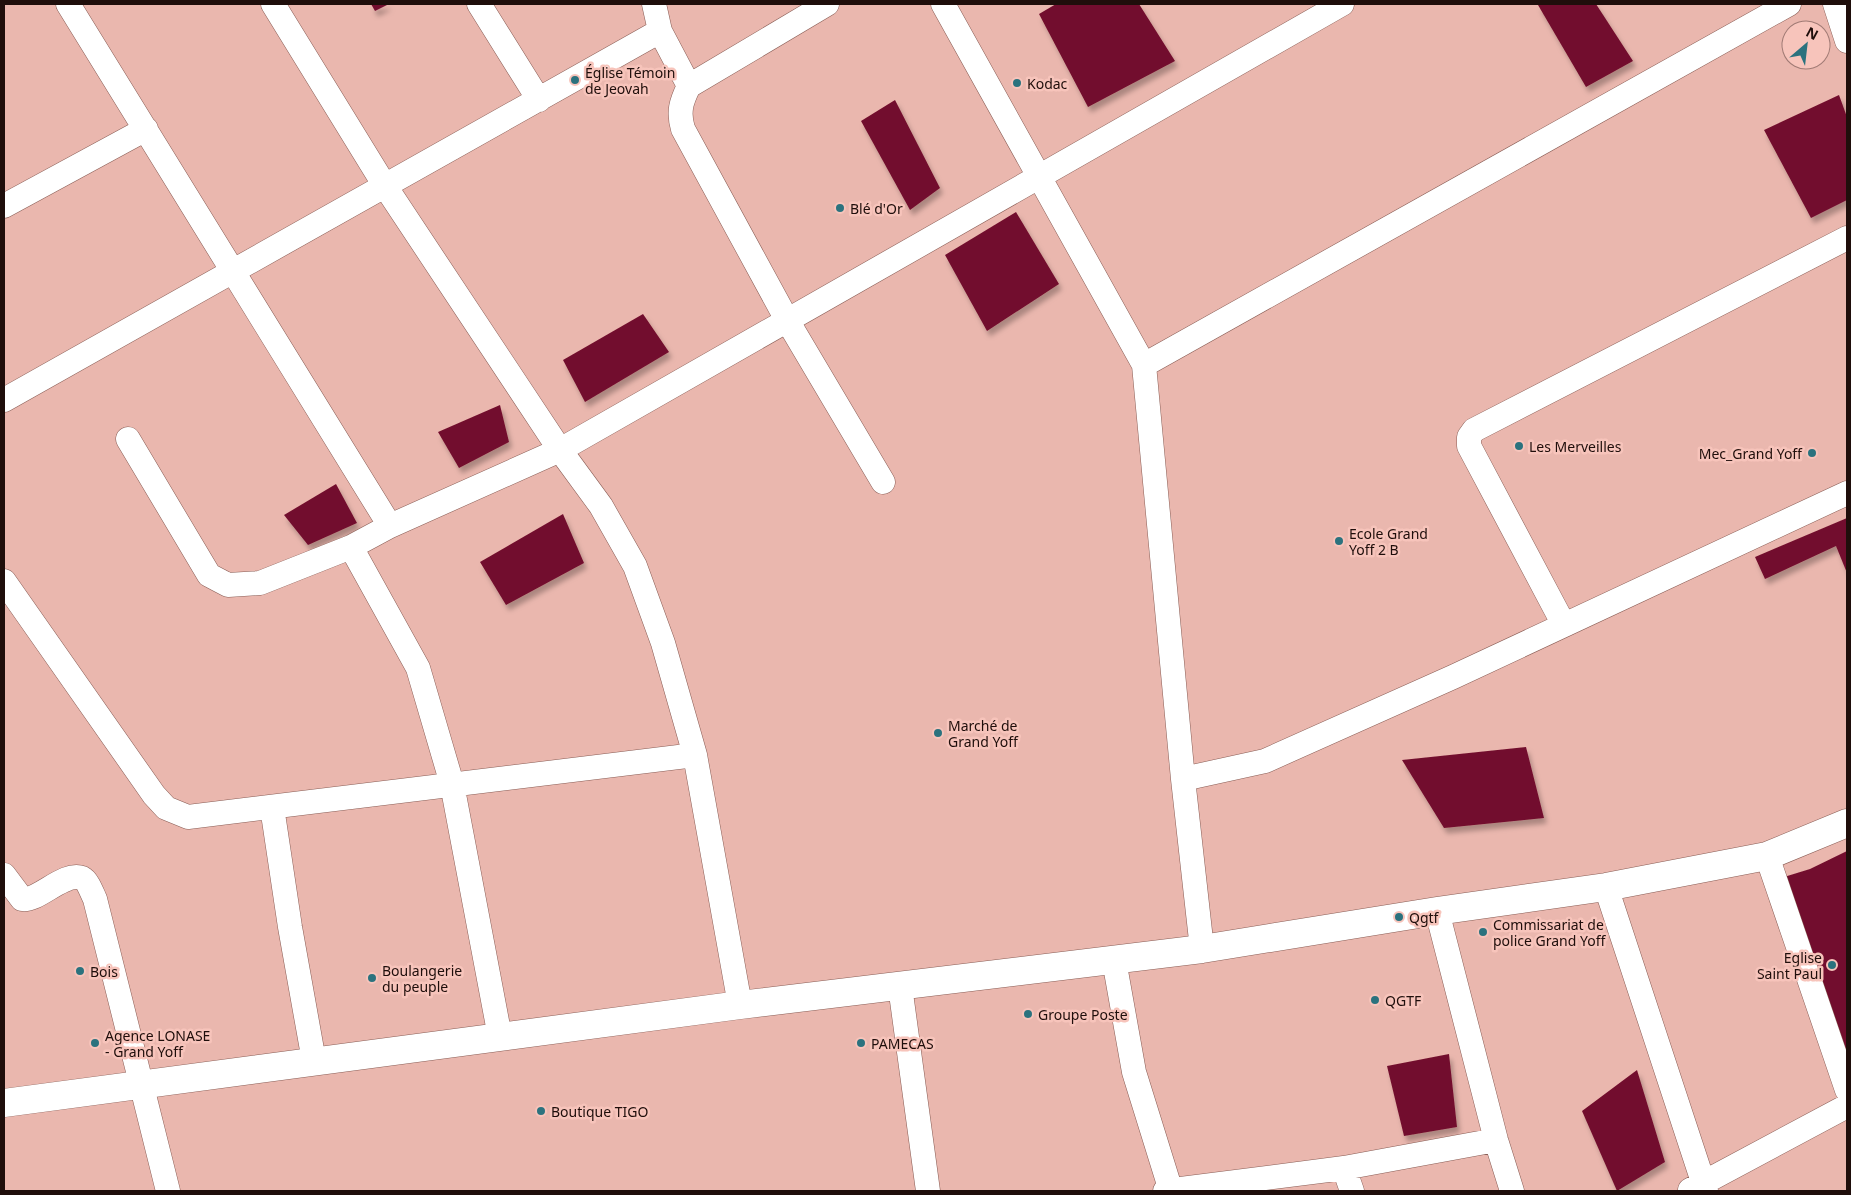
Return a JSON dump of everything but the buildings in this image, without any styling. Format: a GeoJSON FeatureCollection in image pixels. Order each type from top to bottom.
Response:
{"type":"FeatureCollection","features":[{"type":"Feature","properties":{"kind":"street"},"geometry":{"type":"LineString","coordinates":[[68,4],[390,526]]}},
{"type":"Feature","properties":{"kind":"street"},"geometry":{"type":"LineString","coordinates":[[273,4],[385,186],[560,450],[601,506],[635,566],[663,643],[695,754],[740,1005]]}},
{"type":"Feature","properties":{"kind":"street"},"geometry":{"type":"LineString","coordinates":[[479,4],[538,100]]}},
{"type":"Feature","properties":{"kind":"street"},"geometry":{"type":"LineString","coordinates":[[654,4],[660,31],[688,86]]}},
{"type":"Feature","properties":{"kind":"street"},"geometry":{"type":"LineString","coordinates":[[827,4],[688,86],[679,116],[683,129],[787,320],[883,482]]}},
{"type":"Feature","properties":{"kind":"street"},"geometry":{"type":"LineString","coordinates":[[943,4],[1144,365],[1183,779],[1202,949]]}},
{"type":"Feature","properties":{"kind":"street"},"geometry":{"type":"LineString","coordinates":[[128,439],[209,575],[228,585],[260,584],[351,547],[390,526],[560,450],[1342,4]]}},
{"type":"Feature","properties":{"kind":"street"},"geometry":{"type":"LineString","coordinates":[[1144,365],[1788,4]]}},
{"type":"Feature","properties":{"kind":"street"},"geometry":{"type":"LineString","coordinates":[[1835,4],[1847,41]]}},
{"type":"Feature","properties":{"kind":"street"},"geometry":{"type":"LineString","coordinates":[[4,400],[660,31]]}},
{"type":"Feature","properties":{"kind":"street"},"geometry":{"type":"LineString","coordinates":[[4,206],[146,129]]}},
{"type":"Feature","properties":{"kind":"street"},"geometry":{"type":"LineString","coordinates":[[1564,624],[1469,446],[1469,437],[1474,430],[1847,238]]}},
{"type":"Feature","properties":{"kind":"street"},"geometry":{"type":"LineString","coordinates":[[1183,779],[1265,761],[1847,493]]}},
{"type":"Feature","properties":{"kind":"street"},"geometry":{"type":"LineString","coordinates":[[351,547],[418,668],[452,784],[500,1037]]}},
{"type":"Feature","properties":{"kind":"street"},"geometry":{"type":"LineString","coordinates":[[4,581],[154,795],[166,808],[188,817],[695,754]]}},
{"type":"Feature","properties":{"kind":"street"},"geometry":{"type":"LineString","coordinates":[[272,807],[290,927],[314,1061]]}},
{"type":"Feature","properties":{"kind":"street"},"geometry":{"type":"LineString","coordinates":[[4,1104],[740,1005],[1202,949],[1436,911],[1606,887],[1767,856],[1847,823]]}},
{"type":"Feature","properties":{"kind":"street"},"geometry":{"type":"LineString","coordinates":[[1767,856],[1847,1090]]}},
{"type":"Feature","properties":{"kind":"street"},"geometry":{"type":"LineString","coordinates":[[4,875],[16,894],[22,899],[28,900],[53,885],[75,878],[82,878],[86,882],[95,899],[168,1191]]}},
{"type":"Feature","properties":{"kind":"street"},"geometry":{"type":"LineString","coordinates":[[1606,887],[1699,1189],[1847,1106]]}},
{"type":"Feature","properties":{"kind":"street"},"geometry":{"type":"LineString","coordinates":[[1436,911],[1496,1140],[1512,1191]]}},
{"type":"Feature","properties":{"kind":"street"},"geometry":{"type":"LineString","coordinates":[[1114,960],[1134,1072],[1169,1191],[1344,1168],[1496,1140]]}},
{"type":"Feature","properties":{"kind":"street"},"geometry":{"type":"LineString","coordinates":[[900,986],[928,1191]]}},
{"type":"Feature","properties":{"kind":"street"},"geometry":{"type":"LineString","coordinates":[[1344,1168],[1352,1191]]}},
{"type":"Feature","properties":{"kind":"place","name":"Église Témoin de Jeovah"},"geometry":{"type":"Point","coordinates":[575,80]}},
{"type":"Feature","properties":{"kind":"place","name":"Kodac"},"geometry":{"type":"Point","coordinates":[1017,83]}},
{"type":"Feature","properties":{"kind":"place","name":"Blé d'Or"},"geometry":{"type":"Point","coordinates":[840,208]}},
{"type":"Feature","properties":{"kind":"place","name":"Les Merveilles"},"geometry":{"type":"Point","coordinates":[1519,446]}},
{"type":"Feature","properties":{"kind":"place","name":"Mec_Grand Yoff"},"geometry":{"type":"Point","coordinates":[1812,453]}},
{"type":"Feature","properties":{"kind":"place","name":"Ecole Grand Yoff 2 B"},"geometry":{"type":"Point","coordinates":[1339,541]}},
{"type":"Feature","properties":{"kind":"place","name":"Marché de Grand Yoff"},"geometry":{"type":"Point","coordinates":[938,733]}},
{"type":"Feature","properties":{"kind":"place","name":"Qgtf"},"geometry":{"type":"Point","coordinates":[1399,917]}},
{"type":"Feature","properties":{"kind":"place","name":"Commissariat de police Grand Yoff"},"geometry":{"type":"Point","coordinates":[1483,932]}},
{"type":"Feature","properties":{"kind":"place","name":"Eglise Saint Paul"},"geometry":{"type":"Point","coordinates":[1832,965]}},
{"type":"Feature","properties":{"kind":"place","name":"Bois"},"geometry":{"type":"Point","coordinates":[80,971]}},
{"type":"Feature","properties":{"kind":"place","name":"Boulangerie du peuple"},"geometry":{"type":"Point","coordinates":[372,978]}},
{"type":"Feature","properties":{"kind":"place","name":"QGTF"},"geometry":{"type":"Point","coordinates":[1375,1000]}},
{"type":"Feature","properties":{"kind":"place","name":"Groupe Poste"},"geometry":{"type":"Point","coordinates":[1028,1014]}},
{"type":"Feature","properties":{"kind":"place","name":"Agence LONASE - Grand Yoff"},"geometry":{"type":"Point","coordinates":[95,1043]}},
{"type":"Feature","properties":{"kind":"place","name":"PAMECAS"},"geometry":{"type":"Point","coordinates":[861,1043]}},
{"type":"Feature","properties":{"kind":"place","name":"Boutique TIGO"},"geometry":{"type":"Point","coordinates":[541,1111]}}]}
